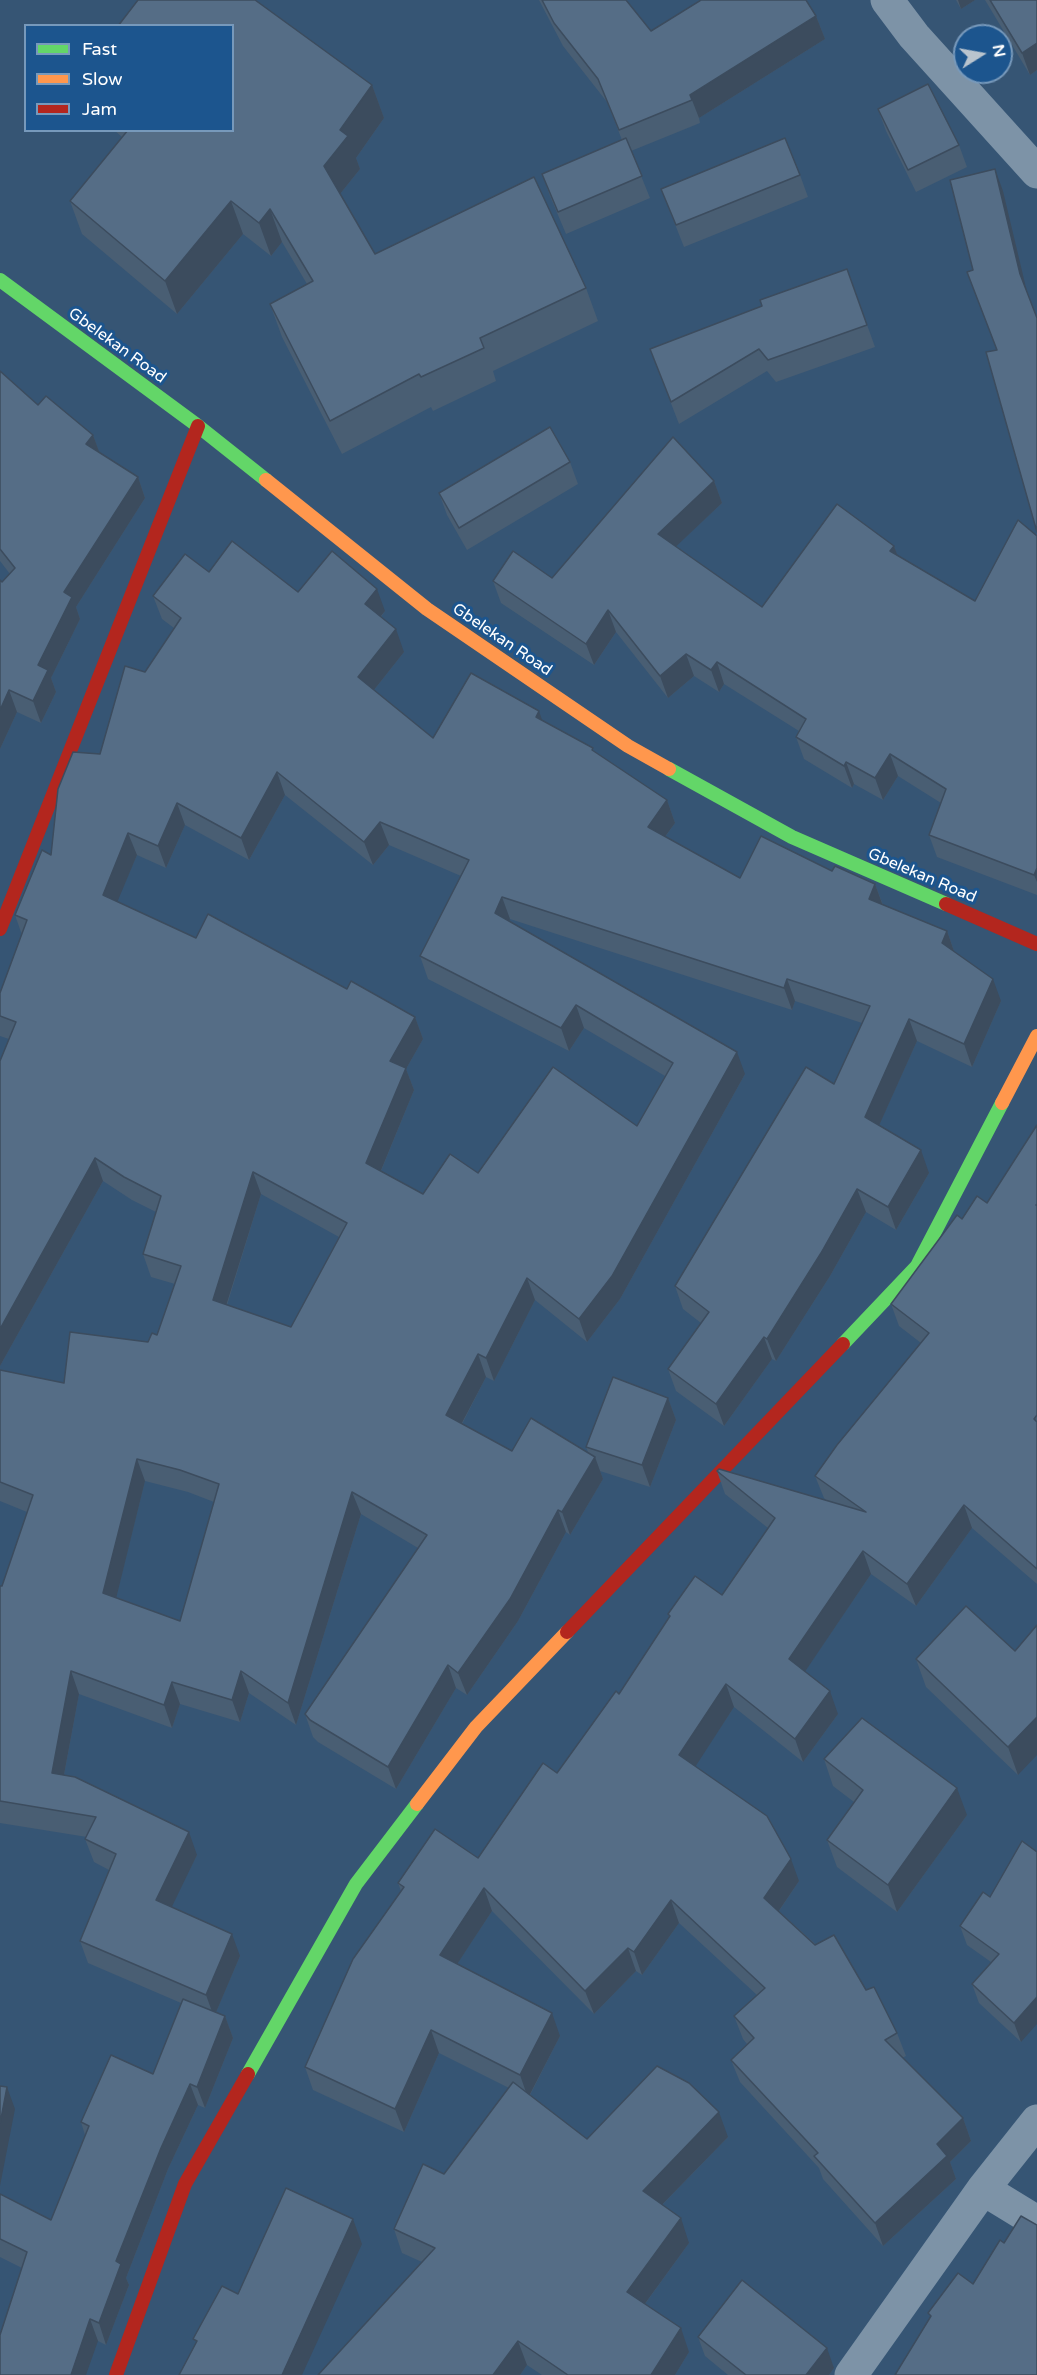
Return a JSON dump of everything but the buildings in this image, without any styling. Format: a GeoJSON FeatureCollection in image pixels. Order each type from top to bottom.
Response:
{"type":"FeatureCollection","features":[{"type":"Feature","properties":{"kind":"street"},"geometry":{"type":"LineString","coordinates":[[887,0],[914,36],[1037,172]]}},
{"type":"Feature","properties":{"kind":"street","name":"Gbelekan Road"},"geometry":{"type":"LineString","coordinates":[[0,280],[198,426],[427,609],[628,746],[792,837],[1037,944]]}},
{"type":"Feature","properties":{"kind":"street"},"geometry":{"type":"LineString","coordinates":[[0,929],[198,426]]}},
{"type":"Feature","properties":{"kind":"street"},"geometry":{"type":"LineString","coordinates":[[116,2375],[185,2184],[356,1884],[476,1727],[917,1266],[1037,1036]]}},
{"type":"Feature","properties":{"kind":"street"},"geometry":{"type":"LineString","coordinates":[[851,2375],[983,2189],[1037,2121]]}},
{"type":"Feature","properties":{"kind":"street"},"geometry":{"type":"LineString","coordinates":[[983,2189],[1037,2222]]}},
{"type":"Feature","properties":{"kind":"traffic: fast"},"geometry":{"type":"LineString","coordinates":[[0,280],[198,426],[266,480]]}},
{"type":"Feature","properties":{"kind":"traffic: fast"},"geometry":{"type":"LineString","coordinates":[[669,769],[792,837],[946,904]]}},
{"type":"Feature","properties":{"kind":"traffic: fast"},"geometry":{"type":"LineString","coordinates":[[843,1344],[917,1266],[1002,1103]]}},
{"type":"Feature","properties":{"kind":"traffic: fast"},"geometry":{"type":"LineString","coordinates":[[248,2074],[356,1884],[417,1804]]}},
{"type":"Feature","properties":{"kind":"traffic: slow"},"geometry":{"type":"LineString","coordinates":[[266,480],[427,609],[628,746],[669,769]]}},
{"type":"Feature","properties":{"kind":"traffic: slow"},"geometry":{"type":"LineString","coordinates":[[1002,1103],[1037,1036]]}},
{"type":"Feature","properties":{"kind":"traffic: slow"},"geometry":{"type":"LineString","coordinates":[[417,1804],[476,1727],[567,1632]]}},
{"type":"Feature","properties":{"kind":"traffic: jam"},"geometry":{"type":"LineString","coordinates":[[0,929],[198,426]]}},
{"type":"Feature","properties":{"kind":"traffic: jam"},"geometry":{"type":"LineString","coordinates":[[946,904],[1037,944]]}},
{"type":"Feature","properties":{"kind":"traffic: jam"},"geometry":{"type":"LineString","coordinates":[[567,1632],[843,1344]]}},
{"type":"Feature","properties":{"kind":"traffic: jam"},"geometry":{"type":"LineString","coordinates":[[116,2375],[185,2184],[248,2074]]}}]}
